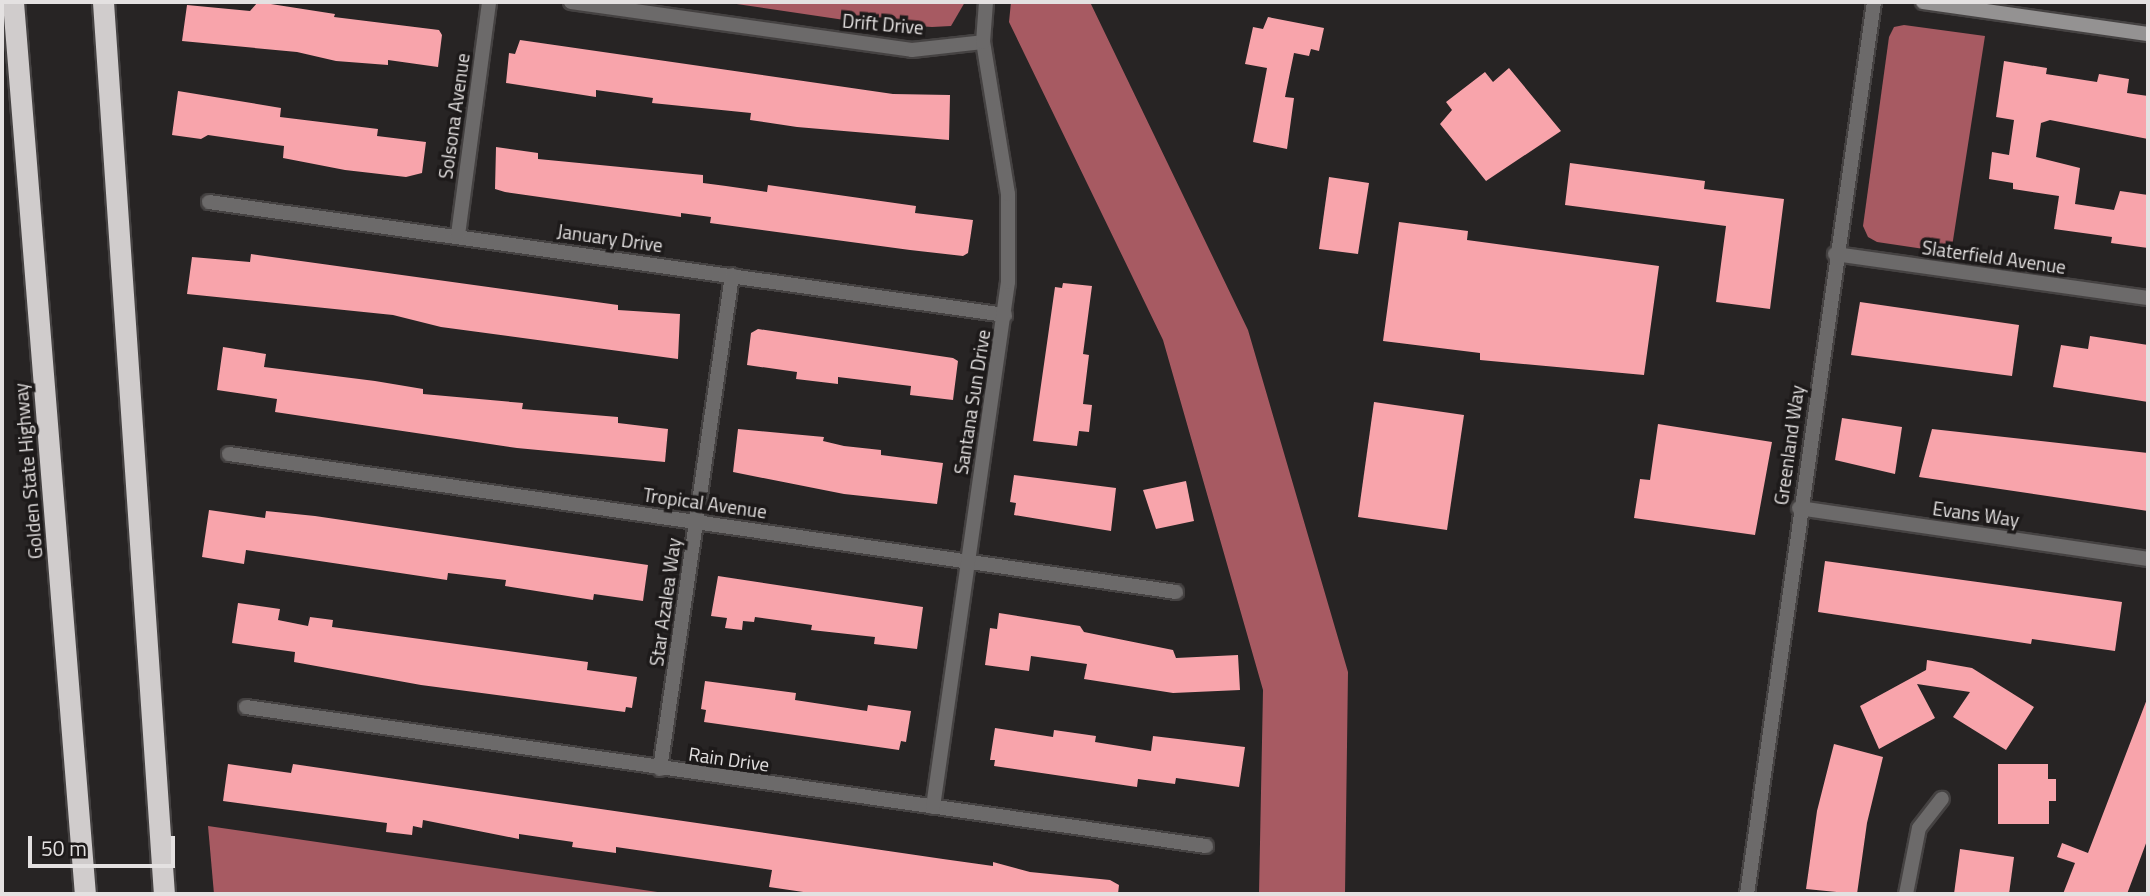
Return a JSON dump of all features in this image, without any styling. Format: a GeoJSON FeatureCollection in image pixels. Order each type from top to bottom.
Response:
{"type":"FeatureCollection","features":[{"type":"Feature","properties":{"kind":"highway","name":"Golden State Highway"},"geometry":{"type":"LineString","coordinates":[[13,2],[85,894]]}},
{"type":"Feature","properties":{"kind":"highway"},"geometry":{"type":"LineString","coordinates":[[103,2],[164,894]]}},
{"type":"Feature","properties":{"kind":"street","name":"Solsona Avenue"},"geometry":{"type":"LineString","coordinates":[[458,235],[489,2]]}},
{"type":"Feature","properties":{"kind":"street","name":"Drift Drive"},"geometry":{"type":"LineString","coordinates":[[571,2],[912,50],[983,43]]}},
{"type":"Feature","properties":{"kind":"street","name":"Santana Sun Drive"},"geometry":{"type":"LineString","coordinates":[[933,807],[1004,315],[1011,234],[1008,194],[983,43],[986,2]]}},
{"type":"Feature","properties":{"kind":"street","name":"Greenland Way"},"geometry":{"type":"LineString","coordinates":[[1747,894],[1835,254],[1874,2]]}},
{"type":"Feature","properties":{"kind":"street"},"geometry":{"type":"LineString","coordinates":[[1923,2],[2148,34]]}},
{"type":"Feature","properties":{"kind":"street","name":"January Drive"},"geometry":{"type":"LineString","coordinates":[[209,202],[458,235],[1004,315]]}},
{"type":"Feature","properties":{"kind":"street","name":"Slaterfield Avenue"},"geometry":{"type":"LineString","coordinates":[[1835,254],[2148,298]]}},
{"type":"Feature","properties":{"kind":"street","name":"Star Azalea Way"},"geometry":{"type":"LineString","coordinates":[[660,769],[732,275]]}},
{"type":"Feature","properties":{"kind":"street","name":"Tropical Avenue"},"geometry":{"type":"LineString","coordinates":[[229,454],[1175,592]]}},
{"type":"Feature","properties":{"kind":"street","name":"Evans Way"},"geometry":{"type":"LineString","coordinates":[[1799,508],[2148,559]]}},
{"type":"Feature","properties":{"kind":"street","name":"Rain Drive"},"geometry":{"type":"LineString","coordinates":[[246,707],[1206,846]]}},
{"type":"Feature","properties":{"kind":"street"},"geometry":{"type":"LineString","coordinates":[[1906,894],[1919,828],[1942,799]]}},
{"type":"Feature","properties":{"kind":"shaded area"},"geometry":{"type":"Polygon","coordinates":[[[723,2],[965,2],[951,26],[932,27],[858,22],[723,2]]]}},
{"type":"Feature","properties":{"kind":"shaded area"},"geometry":{"type":"Polygon","coordinates":[[[1011,2],[1090,2],[1248,330],[1348,672],[1345,894],[1259,894],[1263,690],[1163,340],[1009,22],[1011,2]]]}},
{"type":"Feature","properties":{"kind":"shaded area"},"geometry":{"type":"Polygon","coordinates":[[[1904,25],[1985,36],[1951,253],[1877,242],[1868,237],[1863,226],[1889,37],[1894,27],[1904,25]]]}},
{"type":"Feature","properties":{"kind":"shaded area"},"geometry":{"type":"Polygon","coordinates":[[[208,826],[671,894],[214,894],[208,826]]]}},
{"type":"Feature","properties":{"kind":"building"},"geometry":{"type":"Polygon","coordinates":[[[258,2],[335,14],[334,17],[439,30],[442,35],[438,67],[388,60],[388,65],[336,61],[297,52],[182,41],[187,5],[250,11],[258,2]]]}},
{"type":"Feature","properties":{"kind":"building"},"geometry":{"type":"Polygon","coordinates":[[[1268,17],[1324,28],[1319,51],[1311,49],[1309,56],[1294,53],[1285,97],[1294,98],[1287,149],[1253,142],[1267,68],[1245,64],[1253,27],[1263,29],[1268,17]]]}},
{"type":"Feature","properties":{"kind":"building"},"geometry":{"type":"Polygon","coordinates":[[[520,40],[893,94],[950,95],[949,140],[797,127],[750,120],[751,113],[652,103],[653,98],[596,90],[596,97],[506,83],[509,53],[515,54],[520,40]]]}},
{"type":"Feature","properties":{"kind":"building"},"geometry":{"type":"Polygon","coordinates":[[[2004,61],[2047,68],[2046,74],[2097,82],[2099,74],[2129,79],[2127,93],[2148,96],[2148,139],[2050,120],[2041,123],[2036,157],[2080,168],[2075,204],[2114,210],[2120,191],[2148,195],[2148,248],[2111,243],[2112,237],[2054,229],[2059,196],[2013,189],[2013,183],[1989,179],[1992,152],[2009,155],[2014,120],[1996,117],[2004,61]]]}},
{"type":"Feature","properties":{"kind":"building"},"geometry":{"type":"Polygon","coordinates":[[[1509,68],[1561,131],[1486,181],[1440,124],[1452,110],[1446,102],[1485,72],[1493,82],[1509,68]]]}},
{"type":"Feature","properties":{"kind":"building"},"geometry":{"type":"Polygon","coordinates":[[[178,91],[281,108],[280,117],[378,129],[377,136],[426,142],[422,173],[406,177],[345,170],[283,158],[284,146],[208,135],[201,139],[172,135],[178,91]]]}},
{"type":"Feature","properties":{"kind":"building"},"geometry":{"type":"Polygon","coordinates":[[[496,147],[538,153],[538,159],[703,175],[703,183],[767,192],[768,185],[916,206],[915,213],[973,220],[968,253],[963,256],[910,250],[710,223],[711,217],[681,213],[681,217],[505,192],[495,189],[496,147]]]}},
{"type":"Feature","properties":{"kind":"building"},"geometry":{"type":"Polygon","coordinates":[[[1570,163],[1705,181],[1704,189],[1784,199],[1770,309],[1716,302],[1726,226],[1565,205],[1570,163]]]}},
{"type":"Feature","properties":{"kind":"building"},"geometry":{"type":"Polygon","coordinates":[[[1329,177],[1369,183],[1358,254],[1319,249],[1329,177]]]}},
{"type":"Feature","properties":{"kind":"building"},"geometry":{"type":"Polygon","coordinates":[[[1399,222],[1468,231],[1467,240],[1659,266],[1644,375],[1480,360],[1480,353],[1383,341],[1399,222]]]}},
{"type":"Feature","properties":{"kind":"building"},"geometry":{"type":"Polygon","coordinates":[[[251,254],[618,305],[618,310],[680,314],[678,359],[441,327],[393,315],[187,294],[192,257],[250,262],[251,254]]]}},
{"type":"Feature","properties":{"kind":"building"},"geometry":{"type":"Polygon","coordinates":[[[1063,283],[1092,286],[1083,354],[1089,355],[1083,404],[1092,405],[1089,432],[1079,431],[1077,446],[1033,441],[1055,287],[1062,288],[1063,283]]]}},
{"type":"Feature","properties":{"kind":"building"},"geometry":{"type":"Polygon","coordinates":[[[1860,302],[2019,325],[2012,376],[1851,355],[1860,302]]]}},
{"type":"Feature","properties":{"kind":"building"},"geometry":{"type":"Polygon","coordinates":[[[758,329],[953,358],[958,361],[953,400],[910,395],[911,386],[838,377],[838,384],[796,379],[797,372],[747,365],[751,333],[758,329]]]}},
{"type":"Feature","properties":{"kind":"building"},"geometry":{"type":"Polygon","coordinates":[[[2090,336],[2148,345],[2148,402],[2053,387],[2061,345],[2088,349],[2090,336]]]}},
{"type":"Feature","properties":{"kind":"building"},"geometry":{"type":"Polygon","coordinates":[[[223,347],[266,354],[264,367],[423,389],[423,394],[523,403],[522,409],[618,417],[618,423],[668,429],[665,462],[517,448],[275,412],[277,399],[217,390],[223,347]]]}},
{"type":"Feature","properties":{"kind":"building"},"geometry":{"type":"Polygon","coordinates":[[[1374,402],[1464,415],[1447,530],[1358,517],[1374,402]]]}},
{"type":"Feature","properties":{"kind":"building"},"geometry":{"type":"Polygon","coordinates":[[[1842,418],[1902,427],[1895,474],[1835,460],[1842,418]]]}},
{"type":"Feature","properties":{"kind":"building"},"geometry":{"type":"Polygon","coordinates":[[[1658,424],[1772,442],[1755,535],[1634,518],[1640,479],[1650,480],[1658,424]]]}},
{"type":"Feature","properties":{"kind":"building"},"geometry":{"type":"Polygon","coordinates":[[[738,429],[824,437],[823,441],[844,446],[881,450],[881,455],[943,463],[937,504],[844,494],[733,472],[738,429]]]}},
{"type":"Feature","properties":{"kind":"building"},"geometry":{"type":"Polygon","coordinates":[[[1932,429],[2148,453],[2148,511],[1919,477],[1932,429]]]}},
{"type":"Feature","properties":{"kind":"building"},"geometry":{"type":"Polygon","coordinates":[[[1014,475],[1116,488],[1111,531],[1014,515],[1016,503],[1010,502],[1014,475]]]}},
{"type":"Feature","properties":{"kind":"building"},"geometry":{"type":"Polygon","coordinates":[[[1186,481],[1194,521],[1156,529],[1143,490],[1186,481]]]}},
{"type":"Feature","properties":{"kind":"building"},"geometry":{"type":"Polygon","coordinates":[[[209,510],[265,518],[266,511],[315,516],[648,565],[643,601],[594,594],[593,600],[505,586],[506,580],[448,573],[447,580],[246,550],[244,564],[202,557],[209,510]]]}},
{"type":"Feature","properties":{"kind":"building"},"geometry":{"type":"Polygon","coordinates":[[[1825,561],[2122,602],[2115,651],[2032,639],[2031,644],[1818,612],[1825,561]]]}},
{"type":"Feature","properties":{"kind":"building"},"geometry":{"type":"Polygon","coordinates":[[[718,576],[923,607],[917,649],[874,644],[875,637],[811,630],[812,625],[755,617],[754,622],[743,621],[742,630],[725,628],[727,618],[711,616],[718,576]]]}},
{"type":"Feature","properties":{"kind":"building"},"geometry":{"type":"Polygon","coordinates":[[[238,603],[280,609],[278,620],[308,626],[310,617],[333,620],[332,627],[588,662],[587,670],[637,677],[632,708],[626,707],[625,712],[421,685],[294,662],[295,652],[232,643],[238,603]]]}},
{"type":"Feature","properties":{"kind":"building"},"geometry":{"type":"Polygon","coordinates":[[[999,613],[1080,626],[1084,632],[1173,650],[1176,658],[1238,655],[1240,690],[1173,693],[1084,679],[1087,664],[1031,656],[1029,671],[985,665],[990,628],[997,629],[999,613]]]}},
{"type":"Feature","properties":{"kind":"building"},"geometry":{"type":"Polygon","coordinates":[[[1927,660],[1972,668],[2034,707],[2006,750],[1953,717],[1970,692],[1917,684],[1935,718],[1879,749],[1860,706],[1926,670],[1927,660]]]}},
{"type":"Feature","properties":{"kind":"building"},"geometry":{"type":"Polygon","coordinates":[[[705,681],[796,693],[795,700],[867,711],[868,705],[911,711],[906,742],[901,741],[899,750],[704,722],[706,710],[701,709],[705,681]]]}},
{"type":"Feature","properties":{"kind":"building"},"geometry":{"type":"Polygon","coordinates":[[[2147,699],[2148,838],[2127,894],[2063,894],[2075,863],[2057,857],[2062,843],[2088,853],[2147,699]]]}},
{"type":"Feature","properties":{"kind":"building"},"geometry":{"type":"Polygon","coordinates":[[[995,728],[1053,737],[1054,730],[1096,736],[1095,742],[1151,751],[1153,736],[1245,747],[1239,787],[1176,778],[1175,784],[1138,779],[1137,787],[994,766],[995,760],[990,760],[995,728]]]}},
{"type":"Feature","properties":{"kind":"building"},"geometry":{"type":"Polygon","coordinates":[[[1834,744],[1883,757],[1867,823],[1857,894],[1806,889],[1817,811],[1834,744]]]}},
{"type":"Feature","properties":{"kind":"building"},"geometry":{"type":"Polygon","coordinates":[[[228,764],[291,773],[293,764],[993,866],[993,862],[1030,872],[1110,880],[1119,885],[1118,894],[817,894],[769,887],[772,870],[616,847],[616,853],[572,847],[573,842],[519,834],[519,839],[423,820],[422,828],[413,826],[412,835],[386,832],[387,823],[223,801],[228,764]]]}},
{"type":"Feature","properties":{"kind":"building"},"geometry":{"type":"Polygon","coordinates":[[[1998,764],[2048,764],[2048,779],[2056,779],[2056,801],[2049,801],[2049,824],[1998,824],[1998,764]]]}},
{"type":"Feature","properties":{"kind":"building"},"geometry":{"type":"Polygon","coordinates":[[[1960,849],[2014,857],[2009,894],[1954,894],[1960,849]]]}}]}
